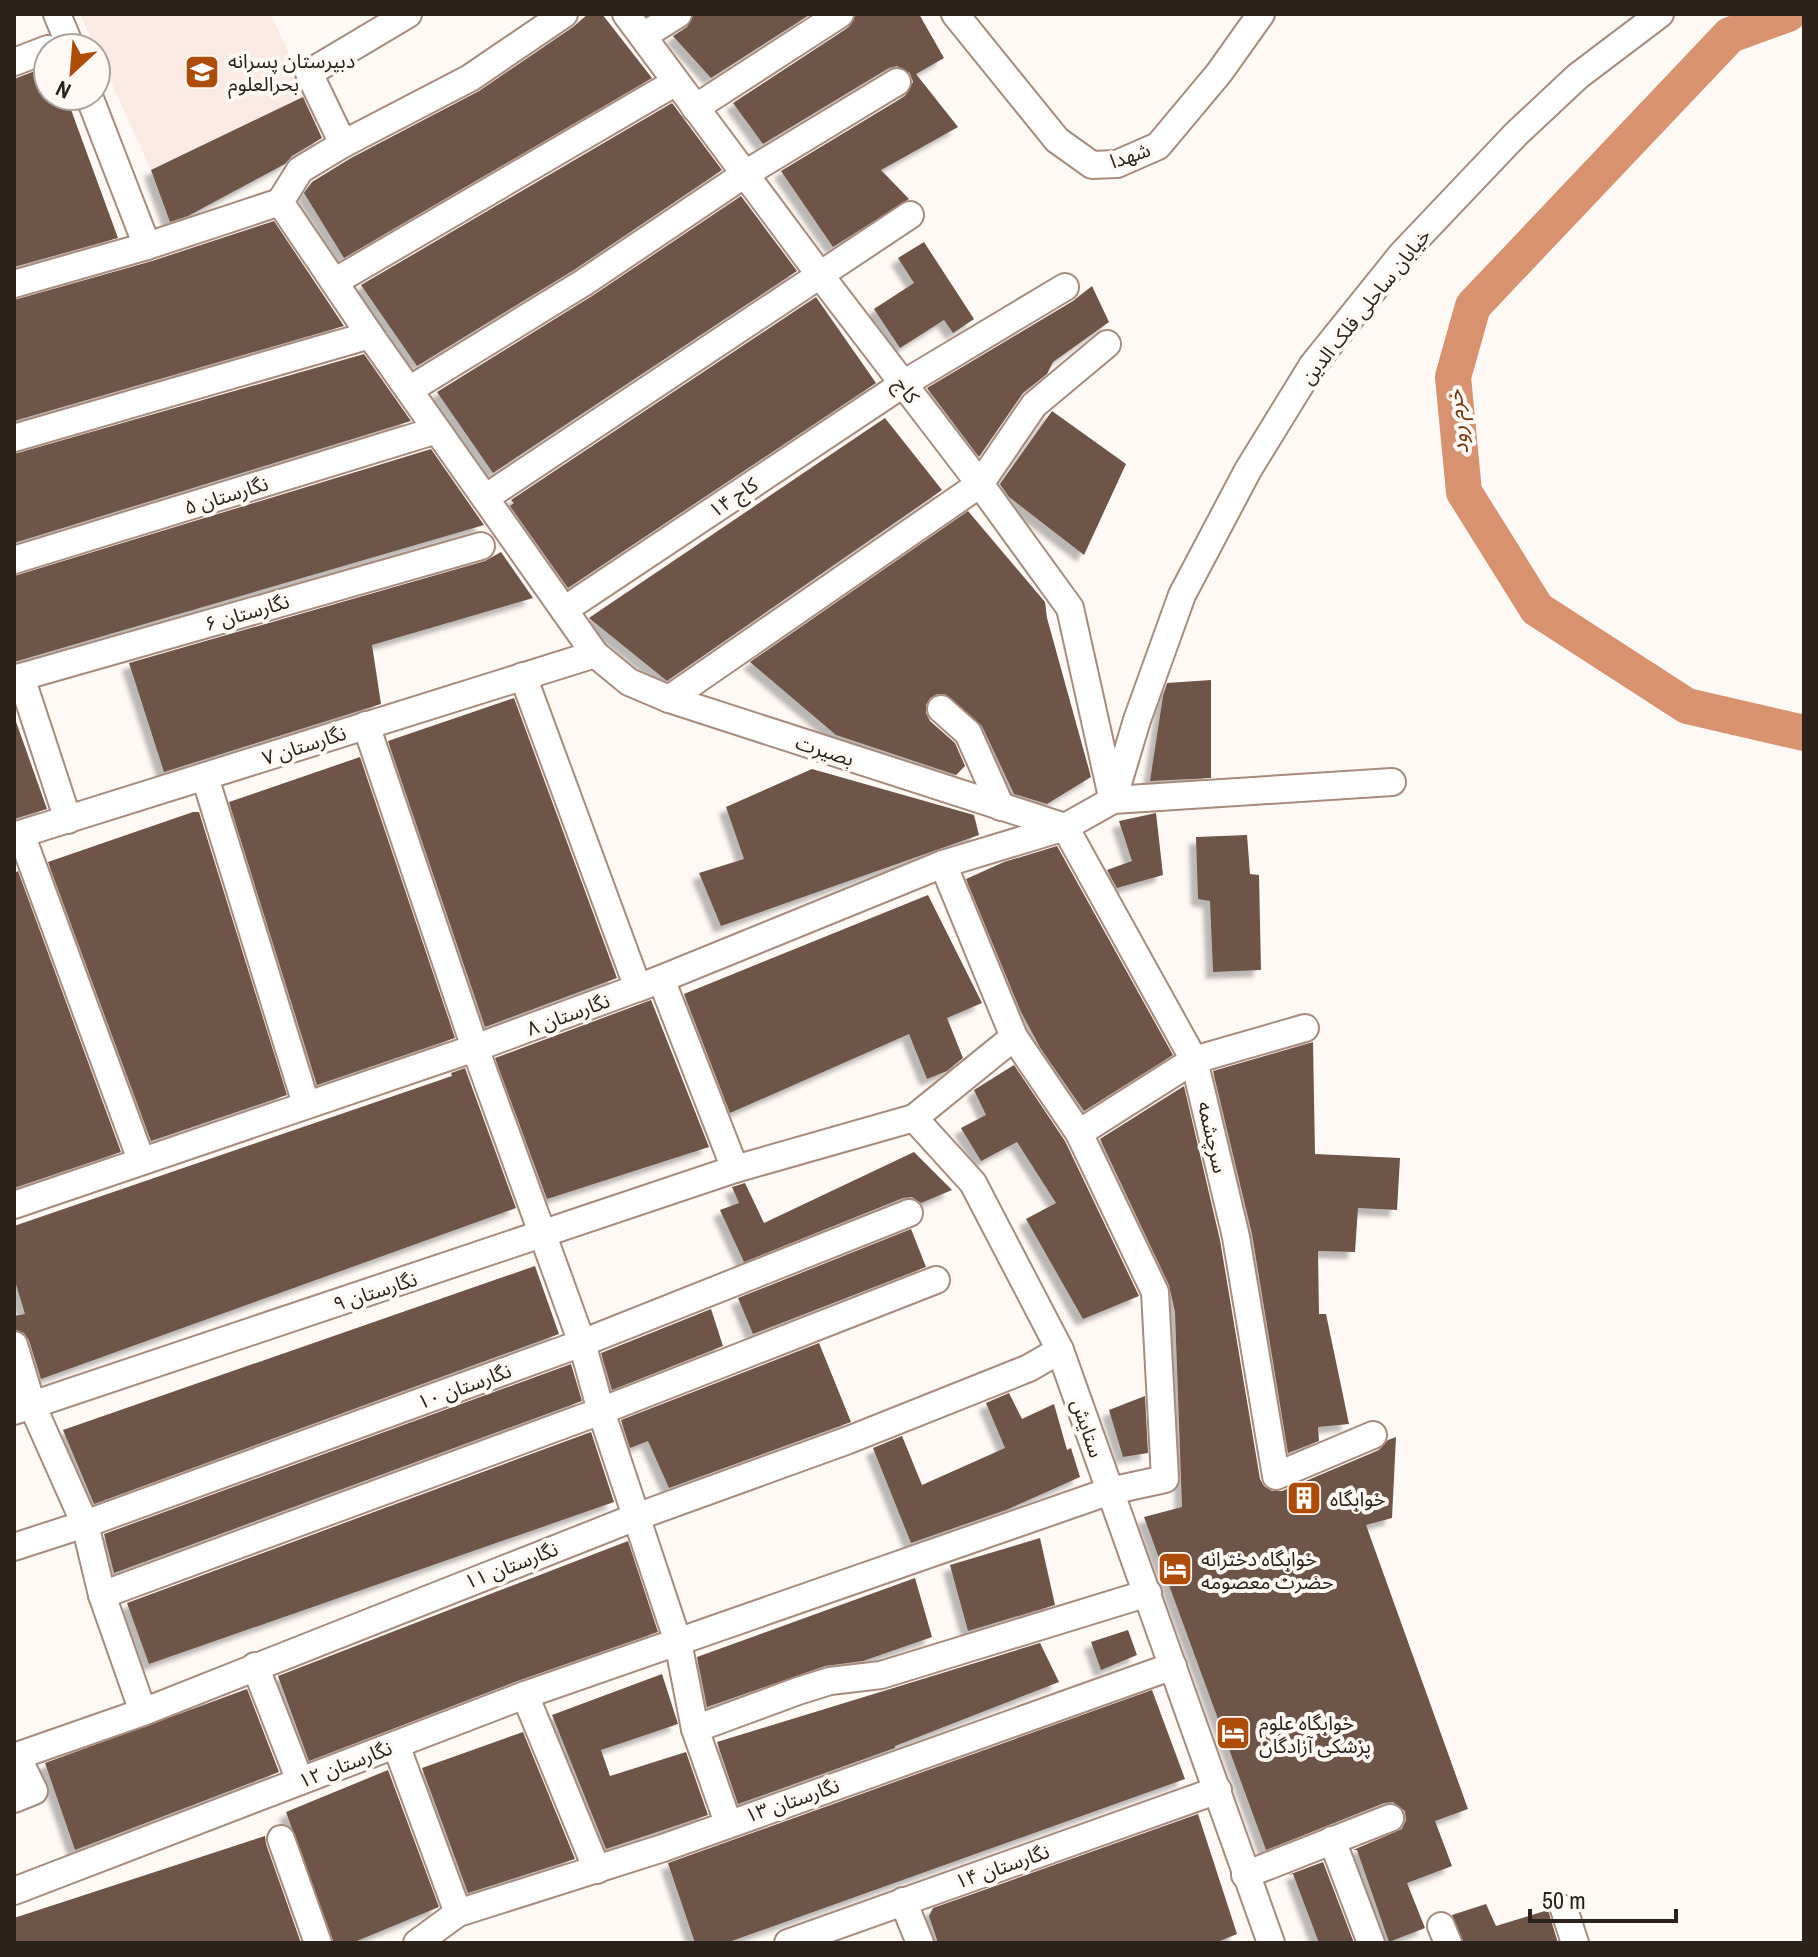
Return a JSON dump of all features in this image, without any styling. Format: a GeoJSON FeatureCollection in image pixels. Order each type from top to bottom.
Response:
{"type":"FeatureCollection","features":[{"type":"Feature","properties":{"kind":"street"},"geometry":{"type":"LineString","coordinates":[[343,144],[309,73],[408,14]]}},
{"type":"Feature","properties":{"kind":"street"},"geometry":{"type":"LineString","coordinates":[[14,284],[147,246],[280,202],[300,170],[343,144],[470,78],[564,14]]}},
{"type":"Feature","properties":{"kind":"street","name":"کاج"},"geometry":{"type":"LineString","coordinates":[[626,14],[1070,608],[1113,800]]}},
{"type":"Feature","properties":{"kind":"street"},"geometry":{"type":"LineString","coordinates":[[643,36],[678,14]]}},
{"type":"Feature","properties":{"kind":"street"},"geometry":{"type":"LineString","coordinates":[[695,108],[840,14]]}},
{"type":"Feature","properties":{"kind":"street","name":"شهدا"},"geometry":{"type":"LineString","coordinates":[[955,14],[1057,140],[1092,165],[1117,164],[1158,146],[1219,73],[1261,14]]}},
{"type":"Feature","properties":{"kind":"street","name":"خیابان ساحلی فلک الدین"},"geometry":{"type":"LineString","coordinates":[[1113,800],[1137,720],[1182,595],[1248,470],[1312,366],[1402,254],[1516,134],[1578,76],[1660,14]]}},
{"type":"Feature","properties":{"kind":"street"},"geometry":{"type":"LineString","coordinates":[[334,282],[676,82]]}},
{"type":"Feature","properties":{"kind":"street"},"geometry":{"type":"LineString","coordinates":[[409,390],[583,283],[745,174],[897,82]]}},
{"type":"Feature","properties":{"kind":"street"},"geometry":{"type":"LineString","coordinates":[[95,112],[147,246]]}},
{"type":"Feature","properties":{"kind":"street","name":"بصیرت"},"geometry":{"type":"LineString","coordinates":[[280,202],[595,654],[629,682],[669,699],[1065,827]]}},
{"type":"Feature","properties":{"kind":"street"},"geometry":{"type":"LineString","coordinates":[[485,498],[910,215]]}},
{"type":"Feature","properties":{"kind":"street","name":"کاج ۱۴"},"geometry":{"type":"LineString","coordinates":[[564,610],[903,384],[1065,287]]}},
{"type":"Feature","properties":{"kind":"street"},"geometry":{"type":"LineString","coordinates":[[14,438],[370,335]]}},
{"type":"Feature","properties":{"kind":"street"},"geometry":{"type":"LineString","coordinates":[[669,699],[980,484],[1034,405],[1107,344]]}},
{"type":"Feature","properties":{"kind":"street","name":"نگارستان ۵"},"geometry":{"type":"LineString","coordinates":[[14,560],[437,430]]}},
{"type":"Feature","properties":{"kind":"street","name":"نگارستان ۶"},"geometry":{"type":"LineString","coordinates":[[18,678],[481,546]]}},
{"type":"Feature","properties":{"kind":"street","name":"نگارستان ۷"},"geometry":{"type":"LineString","coordinates":[[18,835],[595,654]]}},
{"type":"Feature","properties":{"kind":"street"},"geometry":{"type":"LineString","coordinates":[[523,676],[649,983],[735,1169],[914,1118],[1014,1037]]}},
{"type":"Feature","properties":{"kind":"street"},"geometry":{"type":"LineString","coordinates":[[18,678],[68,820]]}},
{"type":"Feature","properties":{"kind":"street"},"geometry":{"type":"LineString","coordinates":[[941,709],[968,733],[1001,807]]}},
{"type":"Feature","properties":{"kind":"street"},"geometry":{"type":"LineString","coordinates":[[366,725],[475,1048],[582,1343],[601,1411],[678,1642],[695,1729],[728,1823]]}},
{"type":"Feature","properties":{"kind":"street"},"geometry":{"type":"LineString","coordinates":[[205,777],[306,1104]]}},
{"type":"Feature","properties":{"kind":"street"},"geometry":{"type":"LineString","coordinates":[[1113,800],[1392,782]]}},
{"type":"Feature","properties":{"kind":"street","name":"نگارستان ۸"},"geometry":{"type":"LineString","coordinates":[[14,1205],[475,1048],[649,983],[943,864],[1065,827],[1113,800]]}},
{"type":"Feature","properties":{"kind":"street","name":"سرچشمه"},"geometry":{"type":"LineString","coordinates":[[1065,827],[1194,1060],[1236,1237],[1276,1476],[1373,1435]]}},
{"type":"Feature","properties":{"kind":"street"},"geometry":{"type":"LineString","coordinates":[[18,835],[141,1160]]}},
{"type":"Feature","properties":{"kind":"street"},"geometry":{"type":"LineString","coordinates":[[943,864],[1014,1037],[1079,1133],[1194,1060],[1305,1028]]}},
{"type":"Feature","properties":{"kind":"street","name":"ستایش"},"geometry":{"type":"LineString","coordinates":[[914,1118],[973,1183],[1060,1350],[1271,1943]]}},
{"type":"Feature","properties":{"kind":"street","name":"نگارستان ۱۲"},"geometry":{"type":"LineString","coordinates":[[14,1891],[525,1695],[1110,1491],[1165,1479],[1155,1292],[1079,1133]]}},
{"type":"Feature","properties":{"kind":"street","name":"نگارستان ۹"},"geometry":{"type":"LineString","coordinates":[[23,1408],[735,1169]]}},
{"type":"Feature","properties":{"kind":"street","name":"نگارستان ۱۰"},"geometry":{"type":"LineString","coordinates":[[14,1547],[582,1343],[909,1213]]}},
{"type":"Feature","properties":{"kind":"street"},"geometry":{"type":"LineString","coordinates":[[102,1595],[601,1411],[936,1280]]}},
{"type":"Feature","properties":{"kind":"street"},"geometry":{"type":"LineString","coordinates":[[14,1345],[23,1408],[85,1524],[102,1595],[143,1712]]}},
{"type":"Feature","properties":{"kind":"street","name":"نگارستان ۱۱"},"geometry":{"type":"LineString","coordinates":[[14,1799],[34,1791],[16,1752],[143,1712],[636,1517],[846,1441],[1029,1368],[1060,1350]]}},
{"type":"Feature","properties":{"kind":"street"},"geometry":{"type":"LineString","coordinates":[[695,1729],[830,1681],[881,1675],[1148,1593]]}},
{"type":"Feature","properties":{"kind":"street"},"geometry":{"type":"LineString","coordinates":[[255,1666],[300,1781]]}},
{"type":"Feature","properties":{"kind":"street","name":"نگارستان ۱۳"},"geometry":{"type":"LineString","coordinates":[[417,1943],[458,1913],[597,1870],[1173,1666]]}},
{"type":"Feature","properties":{"kind":"street"},"geometry":{"type":"LineString","coordinates":[[525,1695],[597,1870]]}},
{"type":"Feature","properties":{"kind":"street"},"geometry":{"type":"LineString","coordinates":[[396,1745],[458,1913]]}},
{"type":"Feature","properties":{"kind":"street","name":"نگارستان ۱۴"},"geometry":{"type":"LineString","coordinates":[[788,1943],[1218,1790]]}},
{"type":"Feature","properties":{"kind":"street"},"geometry":{"type":"LineString","coordinates":[[1245,1875],[1390,1818]]}},
{"type":"Feature","properties":{"kind":"street"},"geometry":{"type":"LineString","coordinates":[[281,1839],[318,1943]]}},
{"type":"Feature","properties":{"kind":"street"},"geometry":{"type":"LineString","coordinates":[[1332,1840],[1371,1943]]}},
{"type":"Feature","properties":{"kind":"street"},"geometry":{"type":"LineString","coordinates":[[903,1901],[920,1943]]}},
{"type":"Feature","properties":{"kind":"street"},"geometry":{"type":"LineString","coordinates":[[1564,1909],[1575,1943]]}},
{"type":"Feature","properties":{"kind":"shaded area","name":"دبیرستان پسرانه بحرالعلوم"},"geometry":{"type":"Polygon","coordinates":[[[80,14],[271,14],[309,98],[151,170],[112,84],[112,32],[88,32],[80,14]]]}},
{"type":"Feature","properties":{"kind":"building"},"geometry":{"type":"Polygon","coordinates":[[[588,14],[602,14],[652,78],[344,258],[304,193],[312,182],[351,158],[479,91],[588,14]]]}},
{"type":"Feature","properties":{"kind":"building"},"geometry":{"type":"Polygon","coordinates":[[[694,14],[811,14],[711,78],[673,36],[687,27],[694,14]]]}},
{"type":"Feature","properties":{"kind":"building"},"geometry":{"type":"Polygon","coordinates":[[[856,14],[919,14],[944,58],[916,74],[958,127],[881,170],[909,199],[833,247],[781,171],[905,96],[913,82],[910,73],[897,66],[889,68],[763,144],[733,103],[849,27],[856,14]]]}},
{"type":"Feature","properties":{"kind":"building"},"geometry":{"type":"Polygon","coordinates":[[[32,72],[32,112],[72,112],[118,238],[14,267],[14,79],[32,72]]]}},
{"type":"Feature","properties":{"kind":"building"},"geometry":{"type":"Polygon","coordinates":[[[303,97],[322,138],[292,156],[285,164],[188,216],[170,222],[151,170],[303,97]]]}},
{"type":"Feature","properties":{"kind":"building"},"geometry":{"type":"Polygon","coordinates":[[[672,103],[722,170],[574,270],[417,366],[361,285],[672,103]]]}},
{"type":"Feature","properties":{"kind":"building"},"geometry":{"type":"Polygon","coordinates":[[[741,196],[797,271],[493,473],[437,392],[592,296],[741,196]]]}},
{"type":"Feature","properties":{"kind":"building"},"geometry":{"type":"Polygon","coordinates":[[[274,221],[344,326],[14,421],[14,300],[152,261],[274,221]]]}},
{"type":"Feature","properties":{"kind":"building"},"geometry":{"type":"Polygon","coordinates":[[[924,242],[974,319],[953,333],[944,320],[900,348],[874,309],[914,283],[898,258],[924,242]]]}},
{"type":"Feature","properties":{"kind":"building"},"geometry":{"type":"Polygon","coordinates":[[[1092,286],[1109,322],[1053,362],[1047,374],[1023,393],[979,457],[927,388],[1073,301],[1092,286]]]}},
{"type":"Feature","properties":{"kind":"building"},"geometry":{"type":"Polygon","coordinates":[[[816,297],[876,383],[568,588],[510,506],[514,503],[511,500],[816,297]]]}},
{"type":"Feature","properties":{"kind":"building"},"geometry":{"type":"Polygon","coordinates":[[[364,354],[411,421],[14,543],[14,454],[364,354]]]}},
{"type":"Feature","properties":{"kind":"building"},"geometry":{"type":"Polygon","coordinates":[[[1052,411],[1126,464],[1084,555],[1009,497],[1000,484],[1052,411]]]}},
{"type":"Feature","properties":{"kind":"building"},"geometry":{"type":"Polygon","coordinates":[[[885,418],[942,490],[667,681],[589,618],[885,418]]]}},
{"type":"Feature","properties":{"kind":"building"},"geometry":{"type":"Polygon","coordinates":[[[431,449],[484,525],[14,662],[14,576],[431,449]]]}},
{"type":"Feature","properties":{"kind":"building"},"geometry":{"type":"Polygon","coordinates":[[[968,511],[1045,602],[1091,777],[1047,804],[1014,794],[982,726],[945,694],[930,698],[926,713],[930,721],[955,743],[965,766],[956,775],[836,735],[750,662],[968,511]]]}},
{"type":"Feature","properties":{"kind":"building"},"geometry":{"type":"Polygon","coordinates":[[[501,552],[533,598],[372,645],[381,704],[164,772],[129,663],[485,561],[501,552]]]}},
{"type":"Feature","properties":{"kind":"building"},"geometry":{"type":"Polygon","coordinates":[[[1211,680],[1211,778],[1150,781],[1167,683],[1211,680]]]}},
{"type":"Feature","properties":{"kind":"building"},"geometry":{"type":"Polygon","coordinates":[[[514,698],[617,978],[485,1027],[388,741],[514,698]]]}},
{"type":"Feature","properties":{"kind":"building"},"geometry":{"type":"Polygon","coordinates":[[[14,716],[47,809],[14,819],[14,716]]]}},
{"type":"Feature","properties":{"kind":"building"},"geometry":{"type":"Polygon","coordinates":[[[360,757],[455,1038],[317,1085],[229,802],[360,757]]]}},
{"type":"Feature","properties":{"kind":"building"},"geometry":{"type":"Polygon","coordinates":[[[812,769],[974,815],[979,835],[721,926],[699,873],[744,859],[726,807],[812,769]]]}},
{"type":"Feature","properties":{"kind":"building"},"geometry":{"type":"Polygon","coordinates":[[[199,812],[287,1095],[151,1141],[48,862],[199,812]]]}},
{"type":"Feature","properties":{"kind":"building"},"geometry":{"type":"Polygon","coordinates":[[[1156,813],[1163,875],[1117,888],[1107,870],[1132,861],[1119,821],[1156,813]]]}},
{"type":"Feature","properties":{"kind":"building"},"geometry":{"type":"Polygon","coordinates":[[[1247,835],[1250,874],[1259,875],[1261,970],[1213,972],[1210,901],[1198,899],[1196,837],[1247,835]]]}},
{"type":"Feature","properties":{"kind":"building"},"geometry":{"type":"Polygon","coordinates":[[[1057,846],[1173,1055],[1084,1111],[1041,1049],[1021,1012],[966,879],[1004,862],[1057,846]]]}},
{"type":"Feature","properties":{"kind":"building"},"geometry":{"type":"Polygon","coordinates":[[[18,871],[121,1152],[14,1188],[14,873],[18,871]]]}},
{"type":"Feature","properties":{"kind":"building"},"geometry":{"type":"Polygon","coordinates":[[[928,895],[982,1003],[947,1018],[963,1058],[947,1071],[927,1079],[909,1034],[730,1113],[684,994],[928,895]]]}},
{"type":"Feature","properties":{"kind":"building"},"geometry":{"type":"Polygon","coordinates":[[[651,1000],[709,1147],[547,1199],[495,1058],[651,1000]]]}},
{"type":"Feature","properties":{"kind":"building"},"geometry":{"type":"Polygon","coordinates":[[[1313,1042],[1315,1154],[1400,1158],[1397,1210],[1358,1208],[1355,1252],[1318,1251],[1319,1314],[1326,1314],[1349,1424],[1318,1427],[1319,1441],[1288,1453],[1252,1234],[1213,1071],[1313,1042]]]}},
{"type":"Feature","properties":{"kind":"building"},"geometry":{"type":"Polygon","coordinates":[[[1014,1065],[1065,1141],[1139,1296],[1083,1319],[1026,1219],[1056,1203],[1017,1142],[981,1161],[961,1128],[986,1115],[974,1090],[1014,1065]]]}},
{"type":"Feature","properties":{"kind":"building"},"geometry":{"type":"Polygon","coordinates":[[[465,1068],[516,1208],[41,1379],[29,1340],[24,1333],[14,1329],[14,1316],[25,1314],[14,1278],[14,1226],[452,1076],[451,1073],[465,1068]]]}},
{"type":"Feature","properties":{"kind":"building"},"geometry":{"type":"Polygon","coordinates":[[[1184,1086],[1220,1240],[1260,1479],[1264,1486],[1272,1491],[1282,1491],[1379,1450],[1388,1440],[1396,1437],[1392,1518],[1366,1525],[1468,1809],[1435,1821],[1452,1866],[1407,1883],[1425,1928],[1389,1942],[1357,1850],[1353,1850],[1402,1829],[1406,1820],[1405,1811],[1393,1802],[1384,1803],[1266,1850],[1144,1517],[1182,1507],[1175,1312],[1169,1285],[1100,1139],[1184,1086]]]}},
{"type":"Feature","properties":{"kind":"building"},"geometry":{"type":"Polygon","coordinates":[[[914,1152],[952,1190],[921,1203],[912,1197],[903,1198],[744,1262],[720,1210],[739,1203],[732,1187],[745,1183],[764,1223],[914,1152]]]}},
{"type":"Feature","properties":{"kind":"building"},"geometry":{"type":"Polygon","coordinates":[[[911,1229],[926,1267],[753,1334],[738,1298],[911,1229]]]}},
{"type":"Feature","properties":{"kind":"building"},"geometry":{"type":"Polygon","coordinates":[[[535,1266],[559,1334],[94,1504],[63,1430],[535,1266]]]}},
{"type":"Feature","properties":{"kind":"building"},"geometry":{"type":"Polygon","coordinates":[[[711,1309],[723,1346],[612,1390],[601,1353],[711,1309]]]}},
{"type":"Feature","properties":{"kind":"building"},"geometry":{"type":"Polygon","coordinates":[[[819,1343],[851,1422],[669,1488],[648,1441],[630,1448],[621,1420],[819,1343]]]}},
{"type":"Feature","properties":{"kind":"building"},"geometry":{"type":"Polygon","coordinates":[[[571,1364],[582,1401],[114,1573],[104,1534],[571,1364]]]}},
{"type":"Feature","properties":{"kind":"building"},"geometry":{"type":"Polygon","coordinates":[[[1009,1393],[1022,1419],[1054,1404],[1067,1450],[1071,1448],[1080,1477],[1006,1510],[911,1543],[873,1448],[902,1436],[922,1485],[1005,1448],[986,1403],[1009,1393]]]}},
{"type":"Feature","properties":{"kind":"building"},"geometry":{"type":"Polygon","coordinates":[[[1145,1396],[1148,1453],[1123,1457],[1109,1410],[1145,1396]]]}},
{"type":"Feature","properties":{"kind":"building"},"geometry":{"type":"Polygon","coordinates":[[[591,1432],[614,1502],[149,1664],[127,1603],[591,1432]]]}},
{"type":"Feature","properties":{"kind":"building"},"geometry":{"type":"Polygon","coordinates":[[[1040,1538],[1055,1605],[968,1631],[950,1565],[1040,1538]]]}},
{"type":"Feature","properties":{"kind":"building"},"geometry":{"type":"Polygon","coordinates":[[[628,1541],[658,1632],[520,1680],[309,1761],[278,1676],[628,1541]]]}},
{"type":"Feature","properties":{"kind":"building"},"geometry":{"type":"Polygon","coordinates":[[[915,1578],[932,1637],[863,1661],[825,1666],[707,1707],[697,1657],[915,1578]]]}},
{"type":"Feature","properties":{"kind":"building"},"geometry":{"type":"Polygon","coordinates":[[[1128,1630],[1137,1655],[1101,1670],[1091,1642],[1128,1630]]]}},
{"type":"Feature","properties":{"kind":"building"},"geometry":{"type":"Polygon","coordinates":[[[1040,1643],[1059,1682],[895,1748],[738,1804],[717,1742],[1040,1643]]]}},
{"type":"Feature","properties":{"kind":"building"},"geometry":{"type":"Polygon","coordinates":[[[662,1674],[678,1724],[601,1750],[610,1776],[686,1752],[708,1815],[606,1849],[552,1715],[662,1674]]]}},
{"type":"Feature","properties":{"kind":"building"},"geometry":{"type":"Polygon","coordinates":[[[247,1689],[279,1772],[75,1850],[45,1763],[247,1689]]]}},
{"type":"Feature","properties":{"kind":"building"},"geometry":{"type":"Polygon","coordinates":[[[1152,1690],[1185,1779],[726,1943],[695,1943],[668,1863],[1152,1690]]]}},
{"type":"Feature","properties":{"kind":"building"},"geometry":{"type":"Polygon","coordinates":[[[523,1732],[575,1859],[468,1893],[422,1768],[523,1732]]]}},
{"type":"Feature","properties":{"kind":"building"},"geometry":{"type":"Polygon","coordinates":[[[388,1770],[439,1907],[352,1943],[334,1943],[286,1812],[388,1770]]]}},
{"type":"Feature","properties":{"kind":"building"},"geometry":{"type":"Polygon","coordinates":[[[1198,1814],[1237,1934],[1215,1943],[938,1943],[929,1916],[933,1908],[1198,1814]]]}},
{"type":"Feature","properties":{"kind":"building"},"geometry":{"type":"Polygon","coordinates":[[[265,1836],[301,1943],[14,1943],[14,1918],[265,1836]]]}},
{"type":"Feature","properties":{"kind":"building"},"geometry":{"type":"Polygon","coordinates":[[[1323,1862],[1354,1943],[1319,1943],[1293,1874],[1288,1875],[1323,1862]]]}},
{"type":"Feature","properties":{"kind":"building"},"geometry":{"type":"Polygon","coordinates":[[[1486,1904],[1496,1926],[1548,1910],[1558,1943],[1464,1943],[1452,1915],[1486,1904]]]}},
{"type":"Feature","properties":{"kind":"waterway","name":"خرم رود"},"geometry":{"type":"LineString","coordinates":[[1788,14],[1730,35],[1473,306],[1453,377],[1464,492],[1537,609],[1687,706],[1804,733]]}},
{"type":"Feature","properties":{"kind":"place","name":"دبیرستان پسرانه بحرالعلوم"},"geometry":{"type":"Point","coordinates":[202,72]}},
{"type":"Feature","properties":{"kind":"place","name":"خوابگاه"},"geometry":{"type":"Point","coordinates":[1304,1498]}},
{"type":"Feature","properties":{"kind":"place","name":"خوابگاه دخترانه حضرت معصومه"},"geometry":{"type":"Point","coordinates":[1175,1569]}},
{"type":"Feature","properties":{"kind":"place","name":"خوابگاه علوم پزشکی آزادگان"},"geometry":{"type":"Point","coordinates":[1233,1733]}}]}
